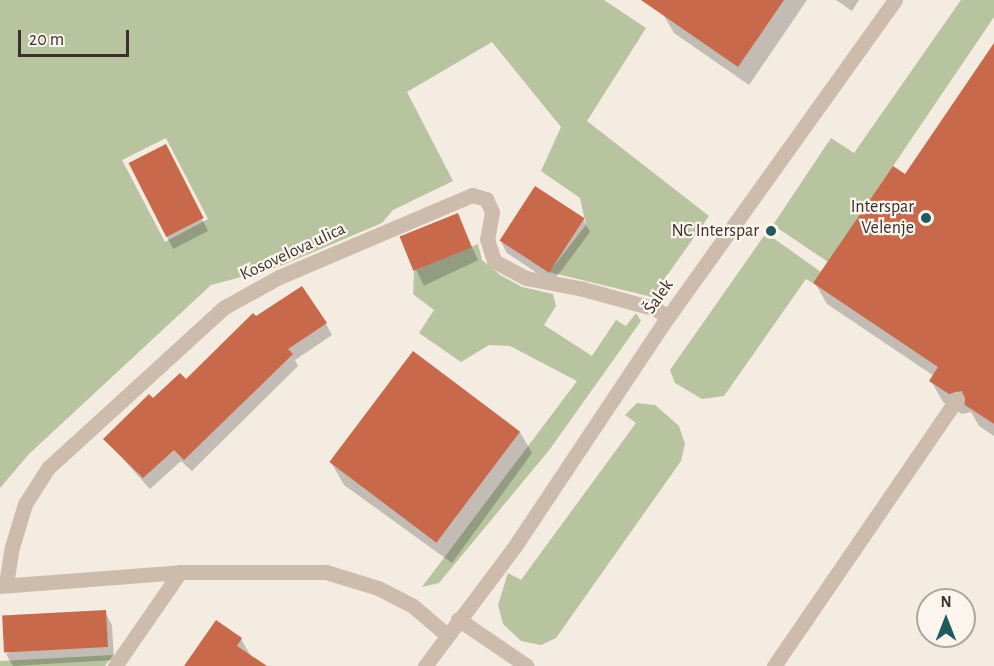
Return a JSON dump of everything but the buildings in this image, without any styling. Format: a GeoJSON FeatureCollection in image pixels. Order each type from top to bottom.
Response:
{"type":"FeatureCollection","features":[{"type":"Feature","properties":{"kind":"street","name":"Šalek"},"geometry":{"type":"LineString","coordinates":[[425,666],[458,619],[515,546],[668,317],[895,0]]}},
{"type":"Feature","properties":{"kind":"street","name":"Kosovelova ulica"},"geometry":{"type":"LineString","coordinates":[[447,634],[413,606],[378,588],[326,572],[180,572],[3,585],[25,504],[48,468],[223,308],[279,277],[472,195],[486,199],[492,212],[487,239],[494,261],[526,278],[583,289],[656,309],[668,317]]}},
{"type":"Feature","properties":{"kind":"street"},"geometry":{"type":"LineString","coordinates":[[774,666],[957,399]]}},
{"type":"Feature","properties":{"kind":"street"},"geometry":{"type":"LineString","coordinates":[[115,666],[180,572]]}},
{"type":"Feature","properties":{"kind":"street"},"geometry":{"type":"LineString","coordinates":[[458,619],[527,666]]}},
{"type":"Feature","properties":{"kind":"green space"},"geometry":{"type":"Polygon","coordinates":[[[0,0],[604,0],[646,28],[587,121],[709,216],[652,297],[549,272],[586,225],[580,198],[541,171],[561,127],[492,42],[407,92],[453,181],[393,210],[382,223],[278,267],[211,285],[29,454],[0,488],[0,0]],[[166,138],[122,160],[165,242],[208,219],[166,138]]]}},
{"type":"Feature","properties":{"kind":"green space"},"geometry":{"type":"Polygon","coordinates":[[[961,0],[994,0],[994,17],[828,262],[773,225],[831,138],[854,153],[961,0]]]}},
{"type":"Feature","properties":{"kind":"green space"},"geometry":{"type":"Polygon","coordinates":[[[766,233],[821,272],[813,283],[806,279],[724,396],[702,399],[675,383],[670,370],[766,233]]]}},
{"type":"Feature","properties":{"kind":"green space"},"geometry":{"type":"Polygon","coordinates":[[[478,244],[482,260],[500,275],[522,287],[553,294],[556,306],[544,325],[592,356],[616,320],[626,326],[636,313],[641,321],[550,449],[439,583],[422,587],[577,381],[510,346],[489,345],[461,362],[419,333],[434,310],[413,294],[414,271],[478,244]]]}},
{"type":"Feature","properties":{"kind":"green space"},"geometry":{"type":"Polygon","coordinates":[[[637,403],[655,405],[679,426],[685,444],[681,461],[556,638],[541,645],[521,641],[503,624],[498,605],[508,573],[521,580],[636,423],[625,415],[637,403]]]}},
{"type":"Feature","properties":{"kind":"green space"},"geometry":{"type":"Polygon","coordinates":[[[113,655],[105,666],[0,666],[0,661],[113,655]]]}},
{"type":"Feature","properties":{"kind":"place","name":"Interspar Velenje"},"geometry":{"type":"Point","coordinates":[926,218]}},
{"type":"Feature","properties":{"kind":"place","name":"NC Interspar"},"geometry":{"type":"Point","coordinates":[771,231]}}]}
